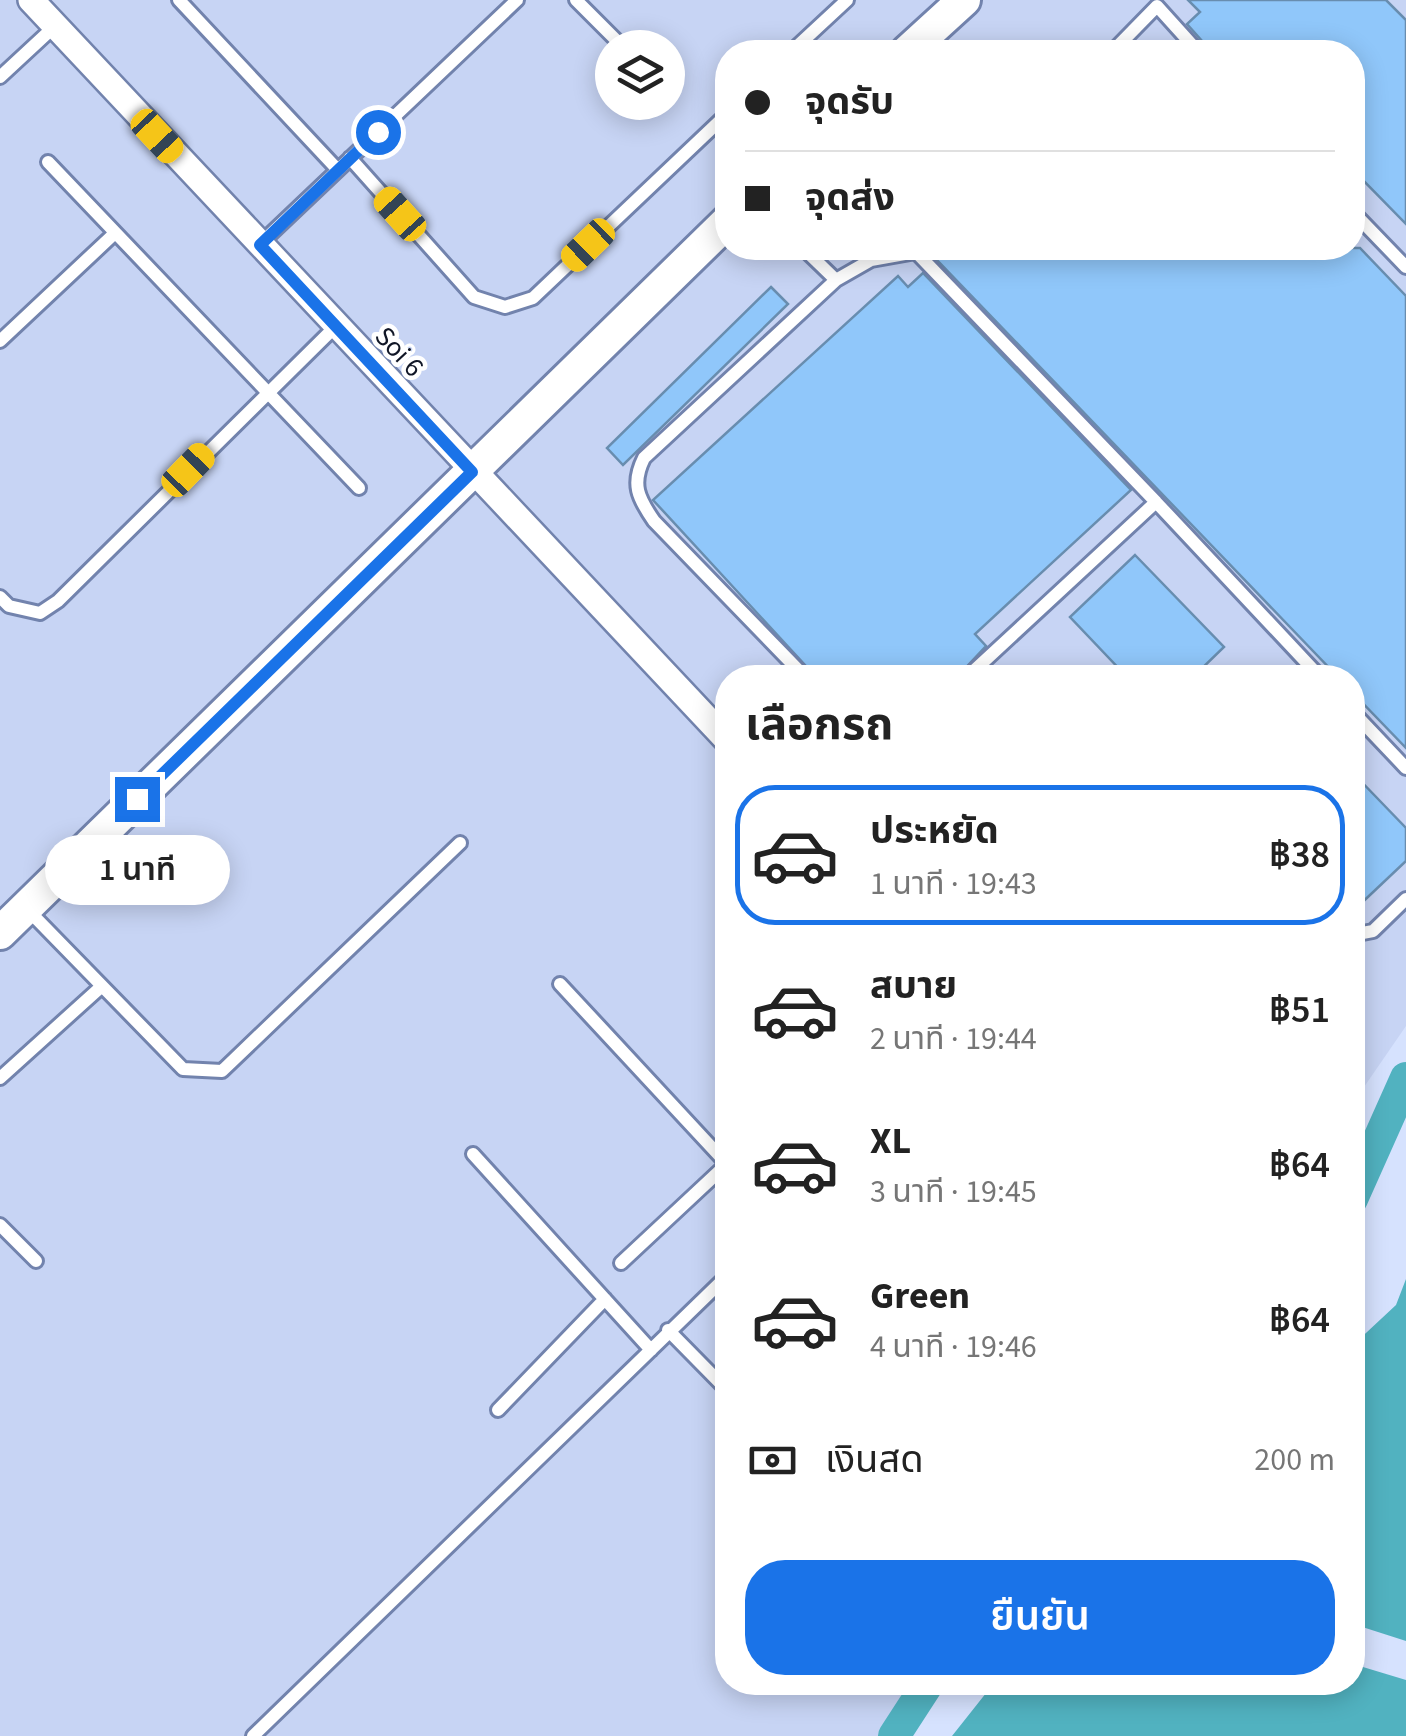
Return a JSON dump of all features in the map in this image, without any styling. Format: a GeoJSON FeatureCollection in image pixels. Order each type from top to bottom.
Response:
{"type":"FeatureCollection","features":[{"type":"Feature","properties":{"kind":"street","name":"Soi 6"},"geometry":{"type":"LineString","coordinates":[[31,0],[715,726]]}},
{"type":"Feature","properties":{"kind":"street"},"geometry":{"type":"LineString","coordinates":[[920,40],[964,0]]}},
{"type":"Feature","properties":{"kind":"street"},"geometry":{"type":"LineString","coordinates":[[0,933],[715,234]]}},
{"type":"Feature","properties":{"kind":"lane"},"geometry":{"type":"LineString","coordinates":[[260,245],[517,0]]}},
{"type":"Feature","properties":{"kind":"lane"},"geometry":{"type":"LineString","coordinates":[[576,0],[606,30]]}},
{"type":"Feature","properties":{"kind":"lane"},"geometry":{"type":"LineString","coordinates":[[804,40],[846,0]]}},
{"type":"Feature","properties":{"kind":"lane"},"geometry":{"type":"LineString","coordinates":[[180,1],[338,170]]}},
{"type":"Feature","properties":{"kind":"lane"},"geometry":{"type":"LineString","coordinates":[[1124,40],[1159,3],[1188,40]]}},
{"type":"Feature","properties":{"kind":"lane"},"geometry":{"type":"LineString","coordinates":[[0,77],[55,26]]}},
{"type":"Feature","properties":{"kind":"lane"},"geometry":{"type":"LineString","coordinates":[[350,158],[474,296],[505,307],[532,298],[715,125]]}},
{"type":"Feature","properties":{"kind":"lane"},"geometry":{"type":"LineString","coordinates":[[48,162],[359,488]]}},
{"type":"Feature","properties":{"kind":"lane"},"geometry":{"type":"LineString","coordinates":[[1365,224],[1406,266]]}},
{"type":"Feature","properties":{"kind":"lane"},"geometry":{"type":"LineString","coordinates":[[0,340],[116,233]]}},
{"type":"Feature","properties":{"kind":"lane"},"geometry":{"type":"LineString","coordinates":[[815,260],[836,280]]}},
{"type":"Feature","properties":{"kind":"lane"},"geometry":{"type":"LineString","coordinates":[[793,665],[654,521],[639,499],[635,476],[644,458],[836,280],[870,260]]}},
{"type":"Feature","properties":{"kind":"lane"},"geometry":{"type":"LineString","coordinates":[[927,260],[1309,665]]}},
{"type":"Feature","properties":{"kind":"lane"},"geometry":{"type":"LineString","coordinates":[[0,596],[9,606],[40,613],[58,601],[265,392],[336,326]]}},
{"type":"Feature","properties":{"kind":"lane"},"geometry":{"type":"LineString","coordinates":[[980,665],[1156,502]]}},
{"type":"Feature","properties":{"kind":"lane"},"geometry":{"type":"LineString","coordinates":[[1365,725],[1406,768]]}},
{"type":"Feature","properties":{"kind":"lane"},"geometry":{"type":"LineString","coordinates":[[26,908],[183,1069],[222,1072],[460,843]]}},
{"type":"Feature","properties":{"kind":"lane"},"geometry":{"type":"LineString","coordinates":[[1365,933],[1373,931],[1406,899]]}},
{"type":"Feature","properties":{"kind":"lane"},"geometry":{"type":"LineString","coordinates":[[560,984],[715,1152]]}},
{"type":"Feature","properties":{"kind":"lane"},"geometry":{"type":"LineString","coordinates":[[0,1078],[102,986]]}},
{"type":"Feature","properties":{"kind":"lane"},"geometry":{"type":"LineString","coordinates":[[473,1154],[651,1350]]}},
{"type":"Feature","properties":{"kind":"lane"},"geometry":{"type":"LineString","coordinates":[[621,1263],[715,1176]]}},
{"type":"Feature","properties":{"kind":"lane"},"geometry":{"type":"LineString","coordinates":[[0,1225],[36,1261]]}},
{"type":"Feature","properties":{"kind":"lane"},"geometry":{"type":"LineString","coordinates":[[253,1736],[715,1287]]}},
{"type":"Feature","properties":{"kind":"lane"},"geometry":{"type":"LineString","coordinates":[[498,1410],[606,1299]]}},
{"type":"Feature","properties":{"kind":"lane"},"geometry":{"type":"LineString","coordinates":[[668,1330],[715,1378]]}},
{"type":"Feature","properties":{"kind":"shaded area"},"geometry":{"type":"Polygon","coordinates":[[[0,0],[1406,0],[1406,1026],[1365,1086],[1365,665],[715,665],[715,1695],[926,1695],[897,1736],[0,1736],[0,0]]]}},
{"type":"Feature","properties":{"kind":"shaded area"},"geometry":{"type":"Polygon","coordinates":[[[1406,1279],[1406,1641],[1365,1628],[1365,1334],[1396,1305],[1406,1279]]]}},
{"type":"Feature","properties":{"kind":"shaded area"},"geometry":{"type":"Polygon","coordinates":[[[1365,1668],[1406,1680],[1406,1736],[952,1736],[984,1695],[1365,1695],[1365,1668]]]}},
{"type":"Feature","properties":{"kind":"building"},"geometry":{"type":"Polygon","coordinates":[[[1188,0],[1386,0],[1406,20],[1406,224],[1365,182],[1365,40],[1201,40],[1187,24],[1200,12],[1188,0]]]}},
{"type":"Feature","properties":{"kind":"building"},"geometry":{"type":"Polygon","coordinates":[[[1365,253],[1406,296],[1406,748],[1365,705],[1365,665],[1326,665],[937,260],[1365,260],[1365,253]]]}},
{"type":"Feature","properties":{"kind":"building"},"geometry":{"type":"Polygon","coordinates":[[[923,273],[1131,490],[975,634],[986,646],[968,665],[805,665],[653,500],[898,276],[908,287],[923,273]]]}},
{"type":"Feature","properties":{"kind":"building"},"geometry":{"type":"Polygon","coordinates":[[[771,287],[788,304],[623,465],[607,448],[771,287]]]}},
{"type":"Feature","properties":{"kind":"building"},"geometry":{"type":"Polygon","coordinates":[[[1135,555],[1224,647],[1205,665],[1116,665],[1070,617],[1135,555]]]}},
{"type":"Feature","properties":{"kind":"building"},"geometry":{"type":"Polygon","coordinates":[[[1365,785],[1406,828],[1406,861],[1365,900],[1365,785]]]}},
{"type":"Feature","properties":{"kind":"waterway"},"geometry":{"type":"LineString","coordinates":[[1365,1170],[1406,1078]]}},
{"type":"Feature","properties":{"kind":"waterway"},"geometry":{"type":"LineString","coordinates":[[894,1736],[921,1695]]}},
{"type":"Feature","properties":{"kind":"route"},"geometry":{"type":"LineString","coordinates":[[137,799],[472,472],[260,245],[378,132]]}}]}
